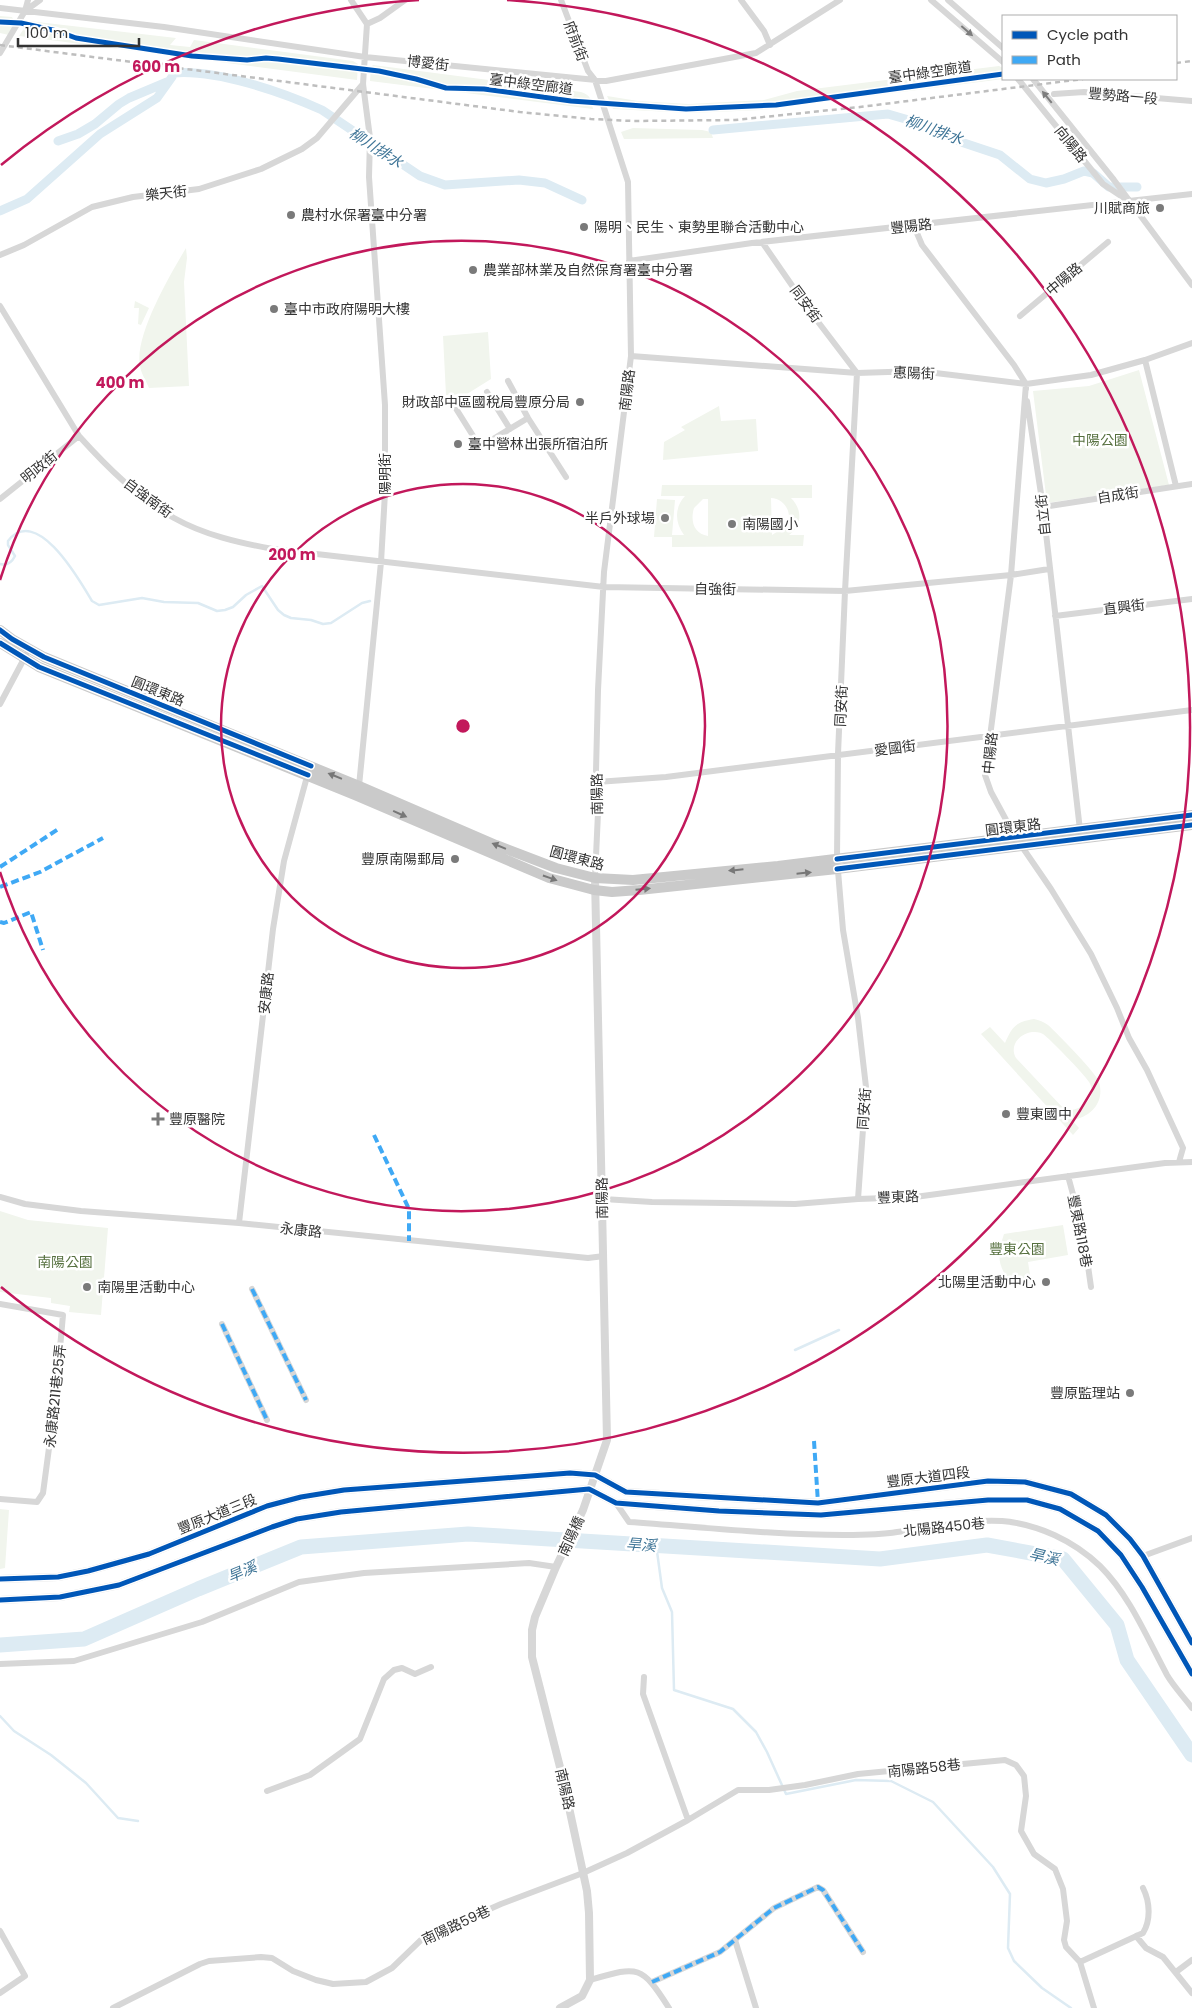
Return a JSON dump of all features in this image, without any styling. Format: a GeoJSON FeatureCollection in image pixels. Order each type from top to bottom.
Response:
{"type":"FeatureCollection","features":[{"type":"Feature","properties":{"kind":"main road","name":"圓環東路"},"geometry":{"type":"LineString","coordinates":[[0,630],[39,667],[309,770],[556,868],[595,878],[633,880],[1022,847],[1192,816]]}},
{"type":"Feature","properties":{"kind":"main road","name":"圓環東路"},"geometry":{"type":"LineString","coordinates":[[0,643],[26,654]]}},
{"type":"Feature","properties":{"kind":"main road","name":"圓環東路"},"geometry":{"type":"LineString","coordinates":[[357,790],[549,878],[594,890],[612,892],[837,864],[1016,838],[1081,835],[1192,825]]}},
{"type":"Feature","properties":{"kind":"street"},"geometry":{"type":"LineString","coordinates":[[0,53],[25,11],[28,0]]}},
{"type":"Feature","properties":{"kind":"street"},"geometry":{"type":"LineString","coordinates":[[25,11],[40,0]]}},
{"type":"Feature","properties":{"kind":"street"},"geometry":{"type":"LineString","coordinates":[[351,0],[367,24],[363,84]]}},
{"type":"Feature","properties":{"kind":"street"},"geometry":{"type":"LineString","coordinates":[[367,24],[380,18],[405,0]]}},
{"type":"Feature","properties":{"kind":"street","name":"府前街"},"geometry":{"type":"LineString","coordinates":[[561,0],[588,71],[595,80]]}},
{"type":"Feature","properties":{"kind":"street"},"geometry":{"type":"LineString","coordinates":[[741,0],[764,31],[770,45]]}},
{"type":"Feature","properties":{"kind":"street","name":"博愛街"},"geometry":{"type":"LineString","coordinates":[[0,8],[172,28],[365,57],[606,81],[756,53],[840,0]]}},
{"type":"Feature","properties":{"kind":"street"},"geometry":{"type":"LineString","coordinates":[[931,0],[1002,61]]}},
{"type":"Feature","properties":{"kind":"street"},"geometry":{"type":"LineString","coordinates":[[948,0],[1002,47]]}},
{"type":"Feature","properties":{"kind":"street","name":"南陽路"},"geometry":{"type":"LineString","coordinates":[[583,1510],[607,1440],[603,1199],[594,890],[599,791],[597,782],[598,690],[604,587],[631,356],[628,182],[595,80]]}},
{"type":"Feature","properties":{"kind":"street","name":"向陽路"},"geometry":{"type":"LineString","coordinates":[[1019,80],[1103,184],[1130,202]]}},
{"type":"Feature","properties":{"kind":"street","name":"向陽路"},"geometry":{"type":"LineString","coordinates":[[1034,80],[1114,180],[1192,285]]}},
{"type":"Feature","properties":{"kind":"street","name":"樂天街"},"geometry":{"type":"LineString","coordinates":[[0,254],[24,245],[92,207],[133,197],[199,189],[260,169],[302,149],[329,125],[363,84]]}},
{"type":"Feature","properties":{"kind":"street","name":"陽明街"},"geometry":{"type":"LineString","coordinates":[[357,790],[381,562],[385,493],[384,405],[370,187],[371,152],[363,84]]}},
{"type":"Feature","properties":{"kind":"street","name":"豐勢路一段"},"geometry":{"type":"LineString","coordinates":[[1054,94],[1084,92],[1192,102]]}},
{"type":"Feature","properties":{"kind":"street","name":"豐陽路"},"geometry":{"type":"LineString","coordinates":[[629,261],[762,242],[1192,194]]}},
{"type":"Feature","properties":{"kind":"street"},"geometry":{"type":"LineString","coordinates":[[914,226],[922,245],[1026,384]]}},
{"type":"Feature","properties":{"kind":"street","name":"同安街"},"geometry":{"type":"LineString","coordinates":[[762,242],[809,310],[857,373],[838,754],[837,864],[843,930],[858,1018],[866,1088],[858,1199]]}},
{"type":"Feature","properties":{"kind":"street","name":"中陽路"},"geometry":{"type":"LineString","coordinates":[[1020,316],[1108,242]]}},
{"type":"Feature","properties":{"kind":"street","name":"自強南街"},"geometry":{"type":"LineString","coordinates":[[0,306],[79,436],[132,490],[183,522],[240,543],[273,549],[381,562]]}},
{"type":"Feature","properties":{"kind":"street","name":"惠陽街"},"geometry":{"type":"LineString","coordinates":[[631,356],[857,373],[919,371],[1026,384],[1090,375],[1145,360],[1192,343]]}},
{"type":"Feature","properties":{"kind":"street"},"geometry":{"type":"LineString","coordinates":[[1145,360],[1176,486]]}},
{"type":"Feature","properties":{"kind":"street"},"geometry":{"type":"LineString","coordinates":[[508,381],[528,418],[566,477]]}},
{"type":"Feature","properties":{"kind":"street","name":"自立街"},"geometry":{"type":"LineString","coordinates":[[1026,384],[1028,413],[1043,507],[1081,835]]}},
{"type":"Feature","properties":{"kind":"street","name":"中陽路"},"geometry":{"type":"LineString","coordinates":[[1026,384],[1011,575],[985,775],[991,792],[1016,838],[1091,954],[1117,1008],[1128,1038],[1147,1070],[1183,1148],[1179,1162]]}},
{"type":"Feature","properties":{"kind":"street"},"geometry":{"type":"LineString","coordinates":[[487,392],[510,429]]}},
{"type":"Feature","properties":{"kind":"street"},"geometry":{"type":"LineString","coordinates":[[450,399],[480,448],[528,418]]}},
{"type":"Feature","properties":{"kind":"street","name":"明政街"},"geometry":{"type":"LineString","coordinates":[[0,499],[79,436]]}},
{"type":"Feature","properties":{"kind":"street","name":"自成街"},"geometry":{"type":"LineString","coordinates":[[1043,507],[1192,484]]}},
{"type":"Feature","properties":{"kind":"street","name":"自強街"},"geometry":{"type":"LineString","coordinates":[[381,562],[604,587],[845,591],[1011,575],[1049,569]]}},
{"type":"Feature","properties":{"kind":"street","name":"直興街"},"geometry":{"type":"LineString","coordinates":[[1055,616],[1192,599]]}},
{"type":"Feature","properties":{"kind":"street"},"geometry":{"type":"LineString","coordinates":[[0,704],[26,654]]}},
{"type":"Feature","properties":{"kind":"street","name":"愛國街"},"geometry":{"type":"LineString","coordinates":[[597,782],[666,777],[1192,710]]}},
{"type":"Feature","properties":{"kind":"street","name":"安康路"},"geometry":{"type":"LineString","coordinates":[[239,1223],[273,929],[284,861],[309,770]]}},
{"type":"Feature","properties":{"kind":"street","name":"豐東路"},"geometry":{"type":"LineString","coordinates":[[603,1199],[652,1202],[795,1204],[915,1197],[1068,1176],[1192,1162]]}},
{"type":"Feature","properties":{"kind":"street","name":"豐東路118巷"},"geometry":{"type":"LineString","coordinates":[[1068,1176],[1083,1231],[1091,1287]]}},
{"type":"Feature","properties":{"kind":"street","name":"永康路"},"geometry":{"type":"LineString","coordinates":[[0,1197],[25,1204],[81,1211],[239,1223],[569,1257],[588,1258],[604,1256]]}},
{"type":"Feature","properties":{"kind":"street"},"geometry":{"type":"LineString","coordinates":[[252,1290],[306,1400]]}},
{"type":"Feature","properties":{"kind":"street","name":"永康路211巷25弄"},"geometry":{"type":"LineString","coordinates":[[0,1304],[63,1315],[55,1403],[41,1499],[37,1502],[0,1499]]}},
{"type":"Feature","properties":{"kind":"street"},"geometry":{"type":"LineString","coordinates":[[222,1324],[267,1420]]}},
{"type":"Feature","properties":{"kind":"street","name":"豐原大道三段"},"geometry":{"type":"LineString","coordinates":[[0,1579],[58,1577],[88,1571],[149,1554],[267,1506],[310,1495],[344,1490],[570,1472],[595,1475]]}},
{"type":"Feature","properties":{"kind":"street","name":"豐原大道四段"},"geometry":{"type":"LineString","coordinates":[[595,1475],[626,1492],[818,1503],[988,1481],[1025,1482],[1071,1494],[1106,1515],[1130,1539],[1143,1556],[1192,1643]]}},
{"type":"Feature","properties":{"kind":"street"},"geometry":{"type":"LineString","coordinates":[[0,1600],[60,1597],[120,1585],[297,1519],[341,1512],[589,1489]]}},
{"type":"Feature","properties":{"kind":"street","name":"豐原大道四段"},"geometry":{"type":"LineString","coordinates":[[589,1489],[616,1503],[719,1511],[821,1515],[988,1500],[1028,1500],[1060,1509],[1098,1531],[1121,1555],[1142,1587],[1192,1674]]}},
{"type":"Feature","properties":{"kind":"street","name":"北陽路450巷"},"geometry":{"type":"LineString","coordinates":[[616,1503],[629,1522],[845,1535],[895,1533],[956,1523],[1002,1521],[1025,1525],[1054,1534],[1074,1545],[1100,1566],[1122,1591],[1169,1677],[1192,1708]]}},
{"type":"Feature","properties":{"kind":"street","name":"南陽橋"},"geometry":{"type":"LineString","coordinates":[[557,1564],[583,1510]]}},
{"type":"Feature","properties":{"kind":"street"},"geometry":{"type":"LineString","coordinates":[[1143,1556],[1192,1538]]}},
{"type":"Feature","properties":{"kind":"street"},"geometry":{"type":"LineString","coordinates":[[0,1664],[74,1660],[202,1622],[299,1582],[364,1573],[529,1563],[557,1564]]}},
{"type":"Feature","properties":{"kind":"street","name":"南陽路"},"geometry":{"type":"LineString","coordinates":[[557,1564],[535,1617],[532,1630],[532,1657],[562,1775],[584,1873],[589,1913],[590,1980]]}},
{"type":"Feature","properties":{"kind":"street"},"geometry":{"type":"LineString","coordinates":[[267,1791],[310,1775],[360,1739],[384,1679],[394,1670],[402,1668],[415,1674],[431,1667]]}},
{"type":"Feature","properties":{"kind":"street"},"geometry":{"type":"LineString","coordinates":[[644,1677],[643,1694],[688,1820]]}},
{"type":"Feature","properties":{"kind":"street","name":"南陽路58巷"},"geometry":{"type":"LineString","coordinates":[[584,1873],[627,1853],[738,1790],[769,1790],[858,1774],[1005,1760],[1016,1765],[1024,1776],[1026,1796],[1021,1831],[1034,1854],[1055,1869],[1063,1889],[1068,1921],[1064,1940],[1066,1947],[1080,1962],[1094,2008]]}},
{"type":"Feature","properties":{"kind":"street","name":"南陽路59巷"},"geometry":{"type":"LineString","coordinates":[[113,2008],[209,1961],[272,1958],[293,1971],[316,1980],[333,1984],[366,1982],[392,1968],[422,1939],[501,1904],[584,1873]]}},
{"type":"Feature","properties":{"kind":"street"},"geometry":{"type":"LineString","coordinates":[[652,1982],[720,1952],[774,1908],[818,1887],[823,1890],[862,1952]]}},
{"type":"Feature","properties":{"kind":"street"},"geometry":{"type":"LineString","coordinates":[[1080,1962],[1143,1933],[1148,1925],[1149,1909],[1143,1888]]}},
{"type":"Feature","properties":{"kind":"street"},"geometry":{"type":"LineString","coordinates":[[0,1931],[25,1976],[0,1993]]}},
{"type":"Feature","properties":{"kind":"street"},"geometry":{"type":"LineString","coordinates":[[1136,1936],[1146,1948],[1163,1957],[1192,1993]]}},
{"type":"Feature","properties":{"kind":"street"},"geometry":{"type":"LineString","coordinates":[[735,1940],[756,2008]]}},
{"type":"Feature","properties":{"kind":"street"},"geometry":{"type":"LineString","coordinates":[[1176,1972],[1192,1960]]}},
{"type":"Feature","properties":{"kind":"street"},"geometry":{"type":"LineString","coordinates":[[560,2008],[582,1996],[590,1980],[625,1970],[639,1972],[652,1982],[669,2008]]}},
{"type":"Feature","properties":{"kind":"green space"},"geometry":{"type":"Polygon","coordinates":[[[0,16],[12,17],[15,23],[9,35],[0,33],[0,16]]]}},
{"type":"Feature","properties":{"kind":"green space"},"geometry":{"type":"Polygon","coordinates":[[[29,21],[176,38],[170,45],[190,47],[194,40],[353,61],[358,64],[357,80],[19,36],[29,21]]]}},
{"type":"Feature","properties":{"kind":"green space"},"geometry":{"type":"Polygon","coordinates":[[[373,65],[581,92],[589,96],[593,109],[370,81],[371,67],[373,65]]]}},
{"type":"Feature","properties":{"kind":"green space"},"geometry":{"type":"Polygon","coordinates":[[[999,66],[1002,68],[1002,79],[762,110],[690,113],[613,109],[607,96],[638,101],[689,104],[764,100],[797,91],[999,66]]]}},
{"type":"Feature","properties":{"kind":"green space"},"geometry":{"type":"Polygon","coordinates":[[[633,128],[702,130],[711,132],[713,138],[624,139],[621,132],[633,128]]]}},
{"type":"Feature","properties":{"kind":"green space"},"geometry":{"type":"Polygon","coordinates":[[[186,248],[187,258],[184,282],[189,386],[149,388],[140,366],[142,339],[155,306],[186,248]]]}},
{"type":"Feature","properties":{"kind":"green space"},"geometry":{"type":"Polygon","coordinates":[[[135,301],[149,308],[141,325],[138,324],[139,308],[134,308],[135,301]]]}},
{"type":"Feature","properties":{"kind":"green space"},"geometry":{"type":"Polygon","coordinates":[[[488,332],[491,379],[467,394],[446,395],[443,336],[488,332]]]}},
{"type":"Feature","properties":{"kind":"green space","name":"中陽公園"},"geometry":{"type":"Polygon","coordinates":[[[1139,370],[1169,485],[1047,503],[1033,391],[1089,386],[1139,370]]]}},
{"type":"Feature","properties":{"kind":"green space"},"geometry":{"type":"Polygon","coordinates":[[[719,406],[721,421],[756,419],[758,451],[663,460],[664,442],[685,430],[681,427],[719,406]]]}},
{"type":"Feature","properties":{"kind":"green space"},"geometry":{"type":"Polygon","coordinates":[[[662,485],[812,485],[812,498],[791,498],[799,512],[799,522],[794,531],[789,535],[804,535],[803,546],[672,547],[672,537],[654,537],[657,499],[675,500],[672,535],[684,535],[677,521],[677,510],[685,496],[661,496],[662,485]],[[771,498],[772,535],[783,528],[789,517],[788,510],[784,504],[775,498],[771,498]],[[703,499],[694,508],[693,522],[699,533],[708,536],[708,499],[703,499]]]}},
{"type":"Feature","properties":{"kind":"green space"},"geometry":{"type":"Polygon","coordinates":[[[1034,1019],[1048,1025],[1068,1044],[1099,1082],[1100,1096],[1098,1102],[1085,1116],[1072,1120],[1079,1128],[1073,1135],[981,1034],[990,1027],[1005,1043],[1015,1026],[1034,1019]],[[1033,1032],[1023,1035],[1017,1041],[1014,1049],[1016,1058],[1065,1110],[1076,1109],[1082,1106],[1092,1093],[1089,1082],[1047,1037],[1042,1033],[1033,1032]]]}},
{"type":"Feature","properties":{"kind":"green space","name":"南陽公園"},"geometry":{"type":"Polygon","coordinates":[[[0,1211],[28,1220],[108,1228],[101,1315],[69,1312],[70,1306],[51,1303],[51,1298],[0,1292],[0,1211]]]}},
{"type":"Feature","properties":{"kind":"green space","name":"豐東公園"},"geometry":{"type":"Polygon","coordinates":[[[1063,1225],[1068,1255],[1028,1262],[1031,1281],[1010,1282],[1003,1270],[999,1254],[1004,1234],[1063,1225]]]}},
{"type":"Feature","properties":{"kind":"green space"},"geometry":{"type":"Polygon","coordinates":[[[0,1509],[9,1510],[5,1568],[0,1569],[0,1509]]]}},
{"type":"Feature","properties":{"kind":"waterway","name":"柳川排水"},"geometry":{"type":"LineString","coordinates":[[0,211],[27,199],[100,134],[157,98],[172,77],[175,69]]}},
{"type":"Feature","properties":{"kind":"waterway","name":"柳川排水"},"geometry":{"type":"LineString","coordinates":[[173,73],[190,73],[228,78],[269,89],[306,103],[322,110],[420,176],[445,185],[519,180],[545,183],[582,200]]}},
{"type":"Feature","properties":{"kind":"waterway","name":"柳川排水"},"geometry":{"type":"LineString","coordinates":[[58,141],[78,134],[95,124],[129,98],[167,82]]}},
{"type":"Feature","properties":{"kind":"waterway","name":"柳川排水"},"geometry":{"type":"LineString","coordinates":[[713,130],[888,114],[919,123],[961,142],[1000,155],[1030,179],[1046,183],[1064,179],[1084,171],[1093,173],[1109,187],[1137,187]]}},
{"type":"Feature","properties":{"kind":"waterway"},"geometry":{"type":"LineString","coordinates":[[0,564],[9,563],[15,556],[8,545],[8,541],[19,532],[32,532],[44,538],[68,563],[92,601],[99,605],[142,598],[164,602],[198,603],[217,611],[233,607],[246,595],[262,586],[278,610],[284,615],[323,624],[331,623],[362,603],[370,601]]}},
{"type":"Feature","properties":{"kind":"waterway"},"geometry":{"type":"LineString","coordinates":[[795,1350],[839,1330]]}},
{"type":"Feature","properties":{"kind":"waterway","name":"旱溪"},"geometry":{"type":"LineString","coordinates":[[0,1645],[84,1639],[198,1589],[301,1547],[468,1534],[880,1559],[987,1545],[1063,1559],[1117,1625],[1127,1660],[1192,1755]]}},
{"type":"Feature","properties":{"kind":"waterway"},"geometry":{"type":"LineString","coordinates":[[656,1544],[662,1588],[672,1612],[674,1690],[733,1709],[756,1732],[786,1794],[856,1780],[891,1781],[933,1802],[993,1867],[1010,1894],[1008,1948],[1014,1961],[1042,1988],[1071,2008]]}},
{"type":"Feature","properties":{"kind":"waterway"},"geometry":{"type":"LineString","coordinates":[[0,1716],[14,1731],[51,1755],[86,1783],[118,1818],[138,1821]]}},
{"type":"Feature","properties":{"kind":"railway"},"geometry":{"type":"LineString","coordinates":[[0,45],[520,112],[633,121],[735,120],[860,107],[1075,80]]}},
{"type":"Feature","properties":{"kind":"railway"},"geometry":{"type":"LineString","coordinates":[[1177,63],[1192,61]]}},
{"type":"Feature","properties":{"kind":"marked path"},"geometry":{"type":"LineString","coordinates":[[0,867],[60,828]]}},
{"type":"Feature","properties":{"kind":"marked path"},"geometry":{"type":"LineString","coordinates":[[0,887],[40,872],[103,838]]}},
{"type":"Feature","properties":{"kind":"marked path"},"geometry":{"type":"LineString","coordinates":[[0,922],[4,923],[31,912],[43,950]]}},
{"type":"Feature","properties":{"kind":"marked path"},"geometry":{"type":"LineString","coordinates":[[374,1135],[409,1209],[409,1241]]}},
{"type":"Feature","properties":{"kind":"marked path"},"geometry":{"type":"LineString","coordinates":[[252,1289],[306,1400]]}},
{"type":"Feature","properties":{"kind":"marked path"},"geometry":{"type":"LineString","coordinates":[[222,1324],[267,1420]]}},
{"type":"Feature","properties":{"kind":"marked path"},"geometry":{"type":"LineString","coordinates":[[814,1441],[818,1503]]}},
{"type":"Feature","properties":{"kind":"marked path"},"geometry":{"type":"LineString","coordinates":[[652,1982],[720,1952],[774,1908],[818,1887],[823,1890],[863,1952]]}},
{"type":"Feature","properties":{"kind":"cycle path","name":"臺中綠空廊道"},"geometry":{"type":"LineString","coordinates":[[0,22],[21,23],[57,31],[76,38],[192,56],[247,60],[278,59],[379,71],[446,88],[484,89],[571,101],[686,109],[776,105],[1002,74]]}},
{"type":"Feature","properties":{"kind":"cycle path"},"geometry":{"type":"LineString","coordinates":[[0,630],[44,657],[311,766]]}},
{"type":"Feature","properties":{"kind":"cycle path"},"geometry":{"type":"LineString","coordinates":[[0,643],[39,667],[308,775]]}},
{"type":"Feature","properties":{"kind":"cycle path"},"geometry":{"type":"LineString","coordinates":[[837,859],[1192,815]]}},
{"type":"Feature","properties":{"kind":"cycle path"},"geometry":{"type":"LineString","coordinates":[[837,869],[1192,825]]}},
{"type":"Feature","properties":{"kind":"cycle path"},"geometry":{"type":"LineString","coordinates":[[0,1579],[58,1577],[88,1571],[149,1554],[267,1506],[301,1497],[344,1490],[570,1473],[595,1475],[626,1492],[818,1503],[988,1481],[1025,1482],[1071,1494],[1106,1515],[1130,1539],[1143,1556],[1192,1643]]}},
{"type":"Feature","properties":{"kind":"cycle path"},"geometry":{"type":"LineString","coordinates":[[0,1600],[60,1597],[119,1585],[272,1527],[297,1519],[341,1512],[589,1489],[616,1503],[719,1511],[821,1515],[988,1500],[1027,1500],[1060,1509],[1098,1531],[1121,1555],[1142,1587],[1192,1674]]}},
{"type":"Feature","properties":{"kind":"place","name":"川賦商旅"},"geometry":{"type":"Point","coordinates":[1160,208]}},
{"type":"Feature","properties":{"kind":"place","name":"農村水保署臺中分署"},"geometry":{"type":"Point","coordinates":[291,215]}},
{"type":"Feature","properties":{"kind":"place","name":"陽明、民生、東勢里聯合活動中心"},"geometry":{"type":"Point","coordinates":[584,227]}},
{"type":"Feature","properties":{"kind":"place","name":"農業部林業及自然保育署臺中分署"},"geometry":{"type":"Point","coordinates":[473,270]}},
{"type":"Feature","properties":{"kind":"place","name":"臺中市政府陽明大樓"},"geometry":{"type":"Point","coordinates":[274,309]}},
{"type":"Feature","properties":{"kind":"place","name":"財政部中區國稅局豐原分局"},"geometry":{"type":"Point","coordinates":[580,402]}},
{"type":"Feature","properties":{"kind":"place","name":"臺中營林出張所宿泊所"},"geometry":{"type":"Point","coordinates":[458,444]}},
{"type":"Feature","properties":{"kind":"place","name":"半戶外球場"},"geometry":{"type":"Point","coordinates":[665,518]}},
{"type":"Feature","properties":{"kind":"place","name":"南陽國小"},"geometry":{"type":"Point","coordinates":[732,524]}},
{"type":"Feature","properties":{"kind":"place","name":"豐原南陽郵局"},"geometry":{"type":"Point","coordinates":[455,859]}},
{"type":"Feature","properties":{"kind":"place","name":"豐東國中"},"geometry":{"type":"Point","coordinates":[1006,1114]}},
{"type":"Feature","properties":{"kind":"place","name":"豐原醫院"},"geometry":{"type":"Point","coordinates":[158,1119]}},
{"type":"Feature","properties":{"kind":"place","name":"北陽里活動中心"},"geometry":{"type":"Point","coordinates":[1046,1282]}},
{"type":"Feature","properties":{"kind":"place","name":"南陽里活動中心"},"geometry":{"type":"Point","coordinates":[87,1287]}},
{"type":"Feature","properties":{"kind":"place","name":"豐原監理站"},"geometry":{"type":"Point","coordinates":[1130,1393]}}]}
